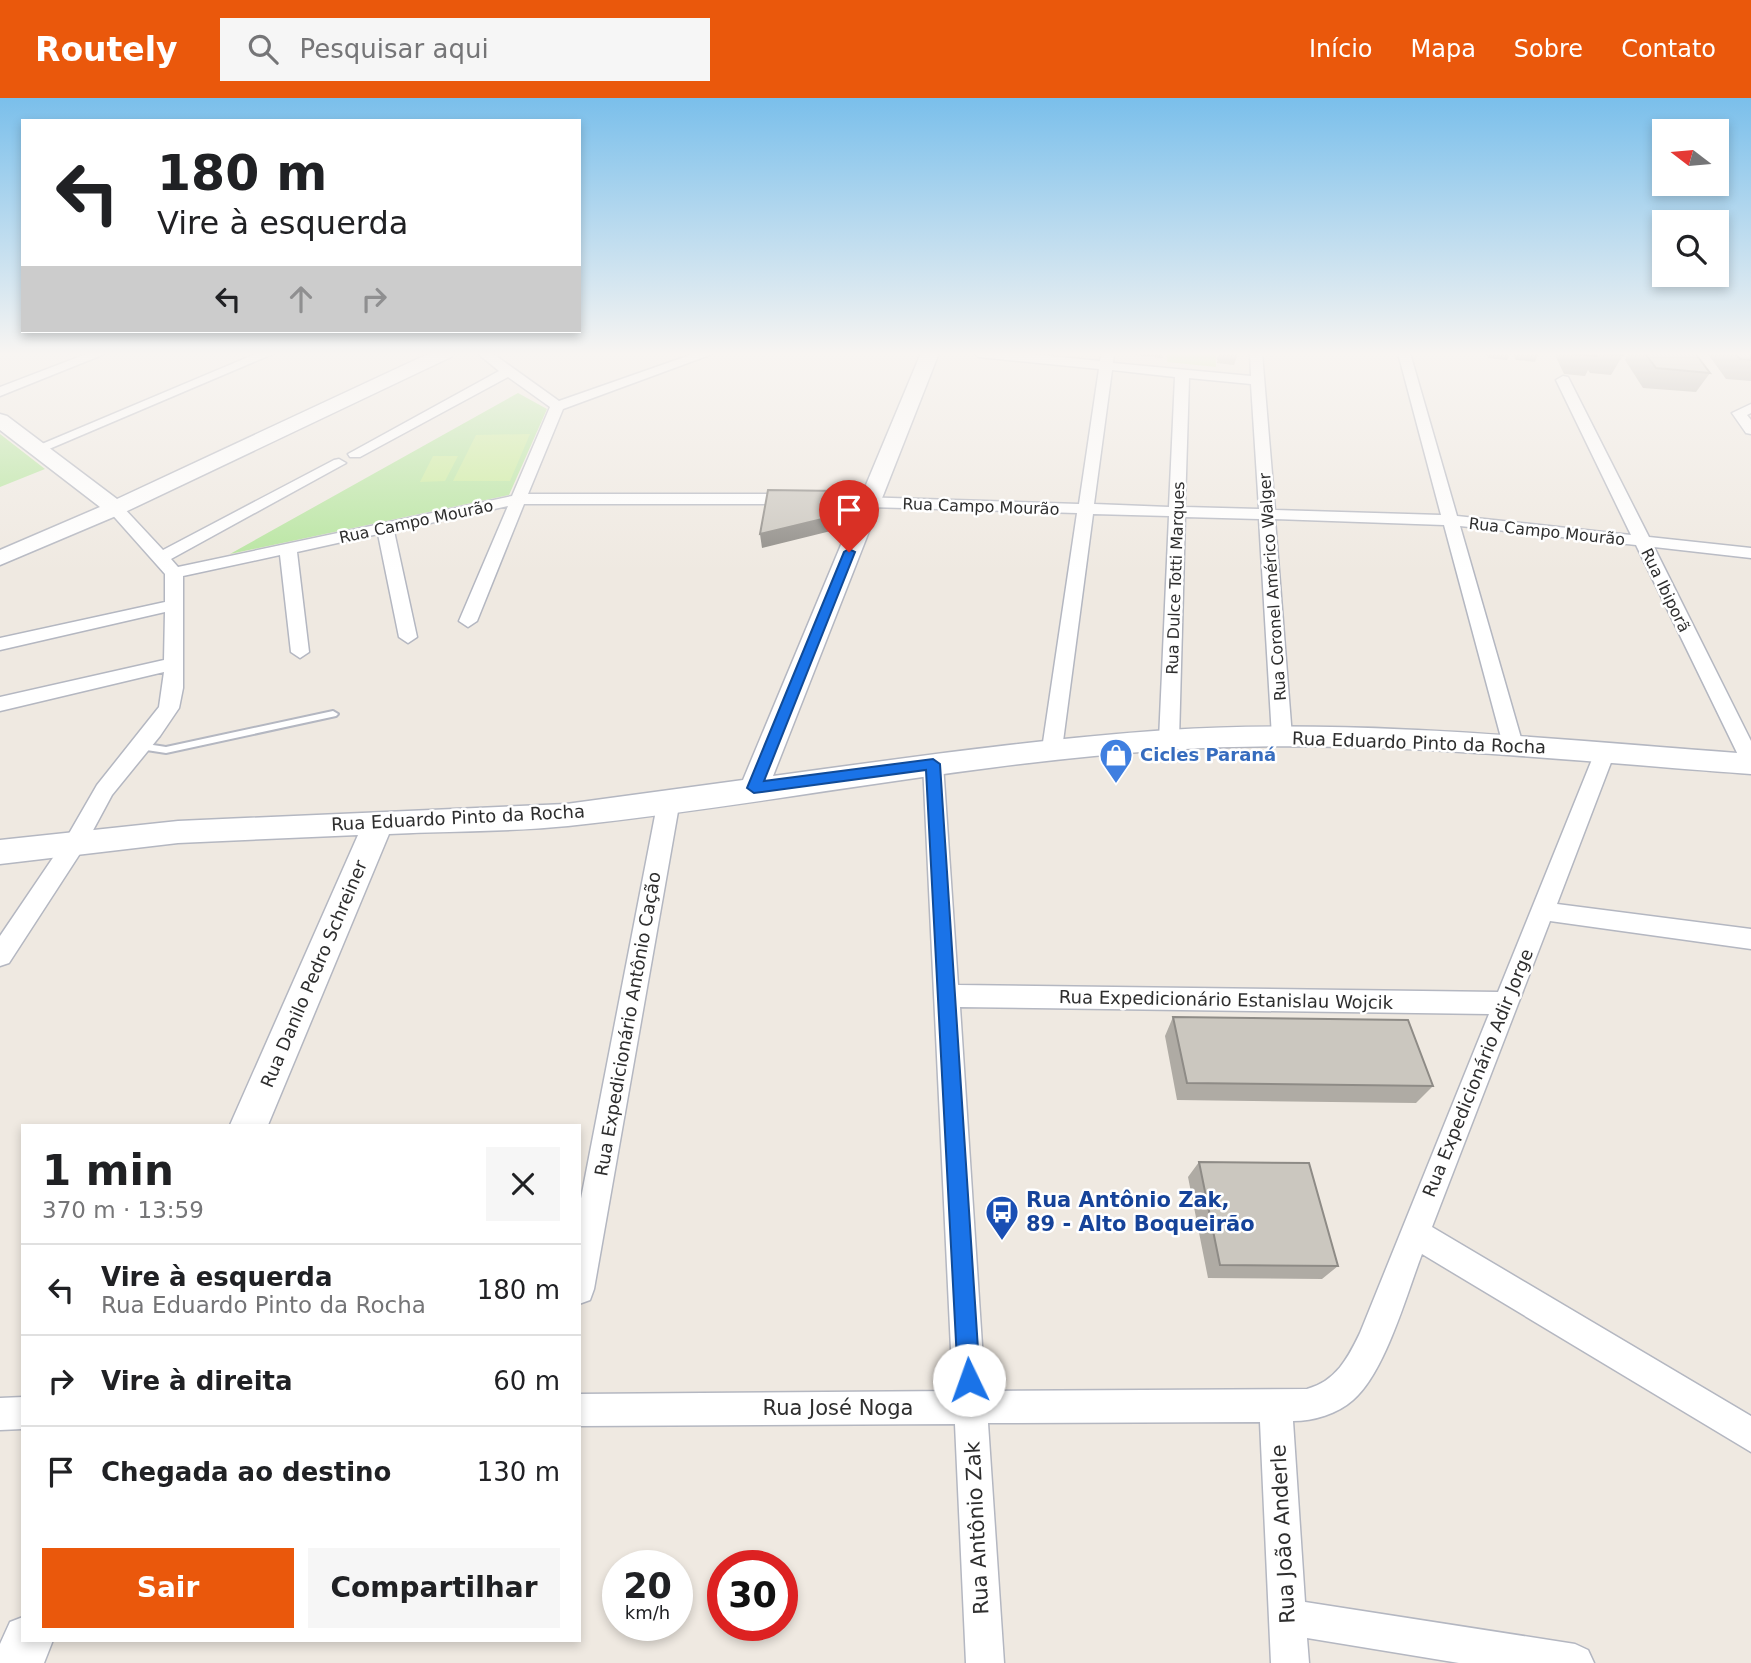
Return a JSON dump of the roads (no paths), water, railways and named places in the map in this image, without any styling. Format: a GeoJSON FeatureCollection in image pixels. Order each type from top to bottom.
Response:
{"type":"FeatureCollection","features":[{"type":"Feature","properties":{"kind":"main road"},"geometry":{"type":"LineString","coordinates":[[8,426],[115,508]]}},
{"type":"Feature","properties":{"kind":"main road"},"geometry":{"type":"LineString","coordinates":[[0,558],[115,508],[290,426]]}},
{"type":"Feature","properties":{"kind":"main road"},"geometry":{"type":"LineString","coordinates":[[754,788],[901,426]]}},
{"type":"Feature","properties":{"kind":"main road","name":"Rua Eduardo Pinto da Rocha"},"geometry":{"type":"LineString","coordinates":[[0,852],[178,832],[533,818],[1052,749],[1169,740],[1282,737],[1513,745],[1751,762]]}},
{"type":"Feature","properties":{"kind":"main road","name":"Rua Danilo Pedro Schreiner"},"geometry":{"type":"LineString","coordinates":[[249,1124],[379,824]]}},
{"type":"Feature","properties":{"kind":"main road"},"geometry":{"type":"LineString","coordinates":[[18,1663],[27,1642]]}},
{"type":"Feature","properties":{"kind":"street"},"geometry":{"type":"LineString","coordinates":[[37,449],[93,426]]}},
{"type":"Feature","properties":{"kind":"street"},"geometry":{"type":"LineString","coordinates":[[355,454],[407,426]]}},
{"type":"Feature","properties":{"kind":"street"},"geometry":{"type":"LineString","coordinates":[[468,621],[549,426]]}},
{"type":"Feature","properties":{"kind":"street"},"geometry":{"type":"LineString","coordinates":[[1052,749],[1098,426]]}},
{"type":"Feature","properties":{"kind":"street","name":"Rua Dulce Totti Marques"},"geometry":{"type":"LineString","coordinates":[[1169,740],[1180,426]]}},
{"type":"Feature","properties":{"kind":"street","name":"Rua Coronel Américo Walger"},"geometry":{"type":"LineString","coordinates":[[1260,426],[1282,737]]}},
{"type":"Feature","properties":{"kind":"street"},"geometry":{"type":"LineString","coordinates":[[1424,426],[1513,745]]}},
{"type":"Feature","properties":{"kind":"street","name":"Rua Ibiporã"},"geometry":{"type":"LineString","coordinates":[[1586,426],[1751,762]]}},
{"type":"Feature","properties":{"kind":"street"},"geometry":{"type":"LineString","coordinates":[[161,558],[339,463]]}},
{"type":"Feature","properties":{"kind":"street","name":"Rua Campo Mourão"},"geometry":{"type":"LineString","coordinates":[[174,573],[518,499],[765,499],[1450,520],[1751,553]]}},
{"type":"Feature","properties":{"kind":"street"},"geometry":{"type":"LineString","coordinates":[[0,957],[75,843],[104,790],[169,708],[172,697],[174,573],[115,508]]}},
{"type":"Feature","properties":{"kind":"street"},"geometry":{"type":"LineString","coordinates":[[385,528],[408,637]]}},
{"type":"Feature","properties":{"kind":"street"},"geometry":{"type":"LineString","coordinates":[[288,548],[300,652]]}},
{"type":"Feature","properties":{"kind":"street"},"geometry":{"type":"LineString","coordinates":[[0,644],[174,605]]}},
{"type":"Feature","properties":{"kind":"street"},"geometry":{"type":"LineString","coordinates":[[0,704],[173,664]]}},
{"type":"Feature","properties":{"kind":"street","name":"Rua Expedicionário Adir Jorge"},"geometry":{"type":"LineString","coordinates":[[1344,1390],[1372,1343],[1605,752]]}},
{"type":"Feature","properties":{"kind":"street","name":"Rua Antônio Zak"},"geometry":{"type":"LineString","coordinates":[[933,764],[985,1663]]}},
{"type":"Feature","properties":{"kind":"street","name":"Rua Expedicionário Antônio Cação"},"geometry":{"type":"LineString","coordinates":[[581,1278],[668,800]]}},
{"type":"Feature","properties":{"kind":"street"},"geometry":{"type":"LineString","coordinates":[[1542,911],[1751,939]]}},
{"type":"Feature","properties":{"kind":"street","name":"Rua Expedicionário Estanislau Wojcik"},"geometry":{"type":"LineString","coordinates":[[946,996],[1506,1003]]}},
{"type":"Feature","properties":{"kind":"street"},"geometry":{"type":"LineString","coordinates":[[1415,1233],[1751,1435]]}},
{"type":"Feature","properties":{"kind":"street","name":"Rua José Noga"},"geometry":{"type":"LineString","coordinates":[[581,1410],[1276,1406],[1307,1405],[1325,1401],[1344,1390]]}},
{"type":"Feature","properties":{"kind":"street","name":"Rua João Anderle"},"geometry":{"type":"LineString","coordinates":[[1276,1406],[1290,1663]]}},
{"type":"Feature","properties":{"kind":"street"},"geometry":{"type":"LineString","coordinates":[[0,1414],[21,1413]]}},
{"type":"Feature","properties":{"kind":"street"},"geometry":{"type":"LineString","coordinates":[[1287,1617],[1575,1663]]}},
{"type":"Feature","properties":{"kind":"lane"},"geometry":{"type":"LineString","coordinates":[[140,746],[166,750],[333,714]]}},
{"type":"Feature","properties":{"kind":"place","name":"Cicles Paraná"},"geometry":{"type":"Point","coordinates":[1116,785]}},
{"type":"Feature","properties":{"kind":"place","name":"Rua Antônio Zak, 89 - Alto Boqueirão"},"geometry":{"type":"Point","coordinates":[1002,1242]}}]}
